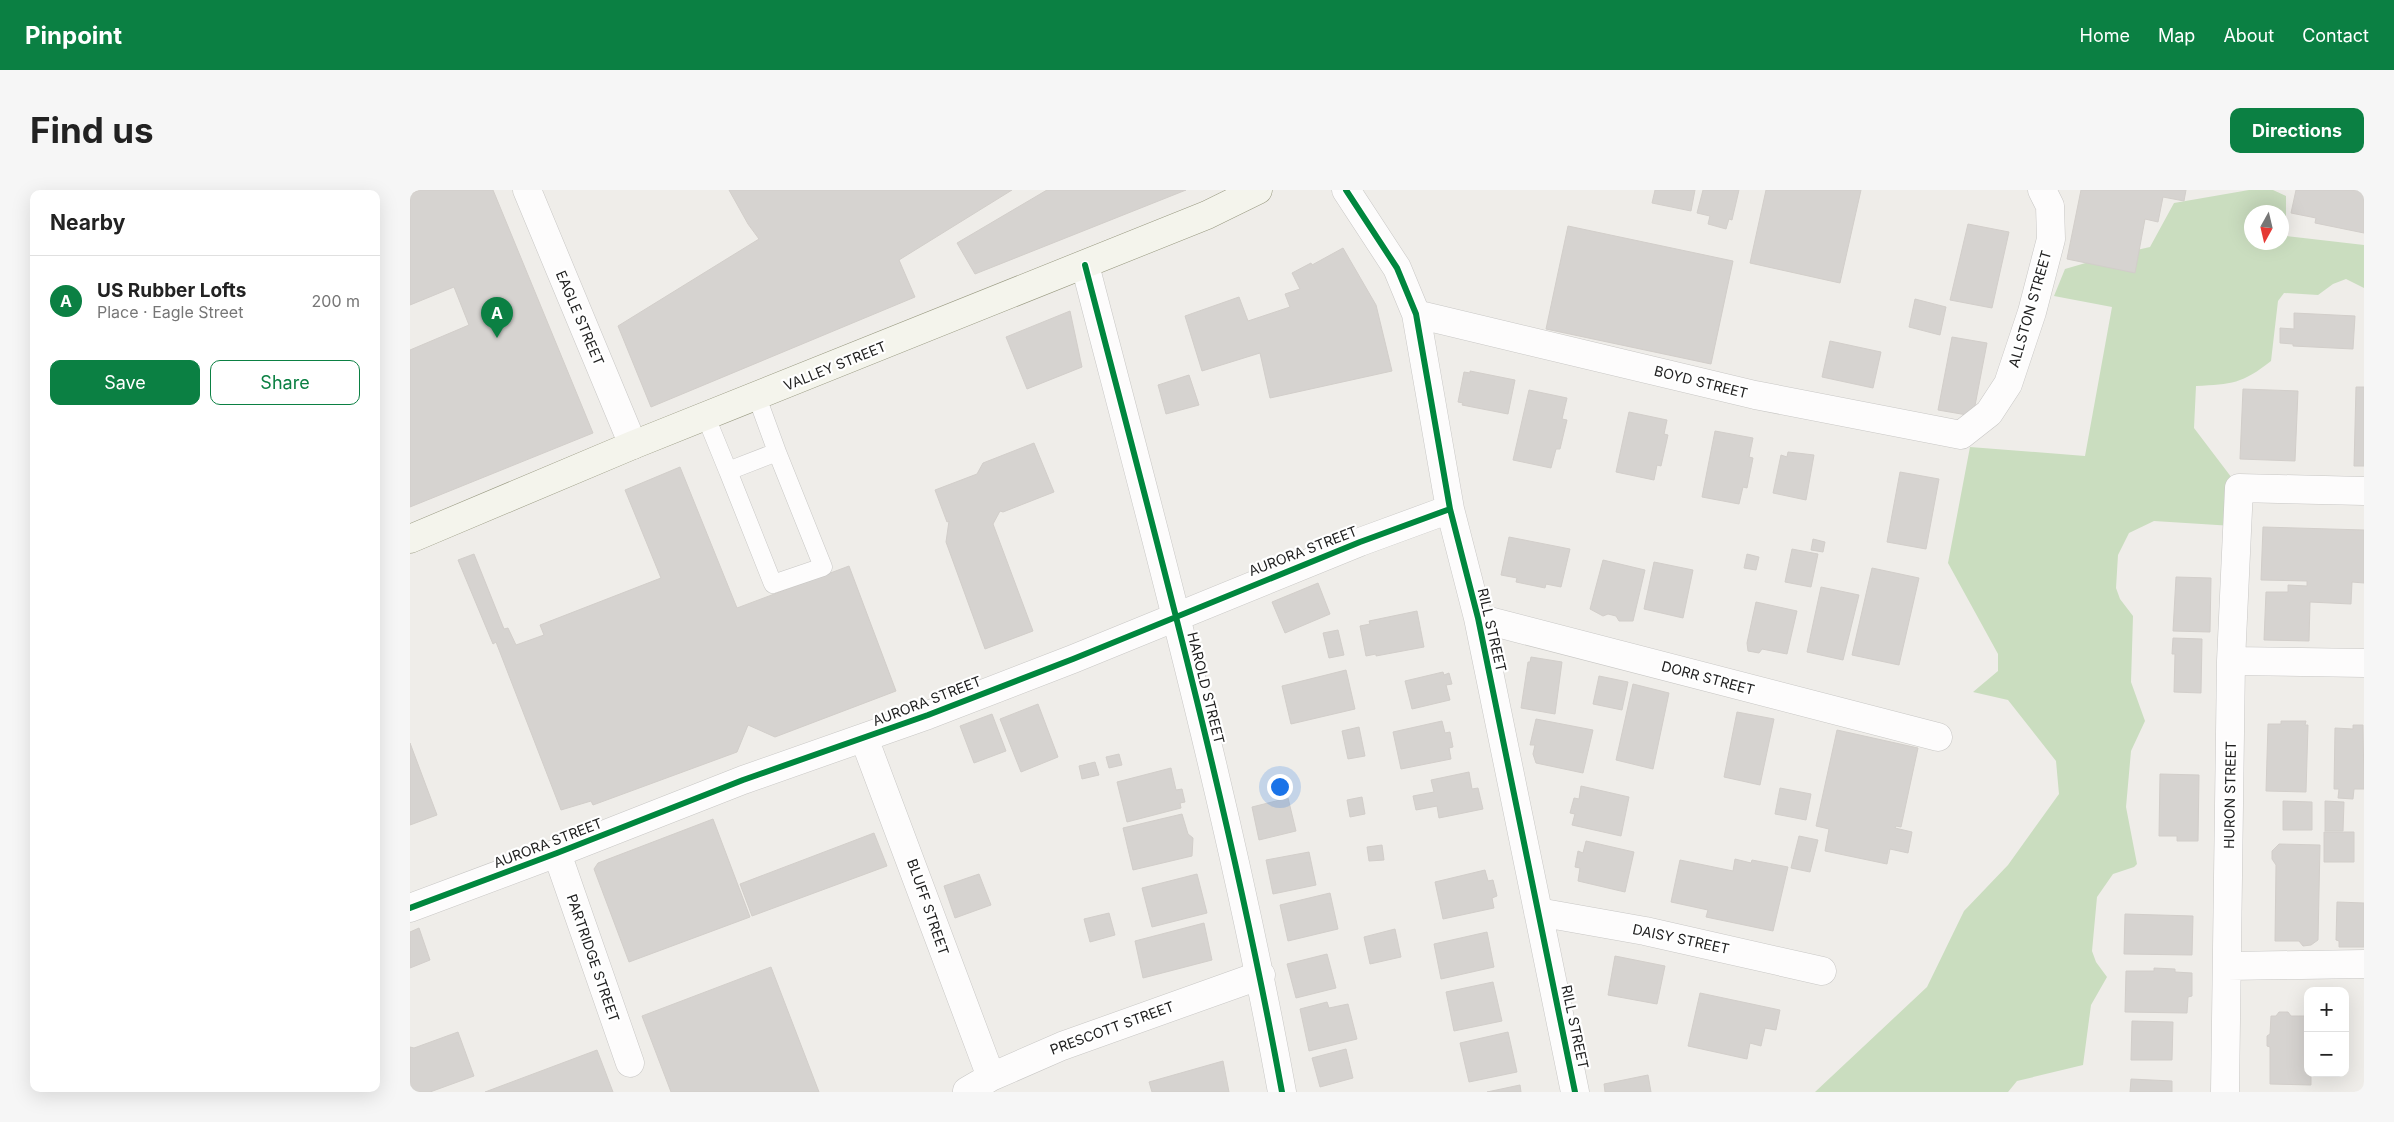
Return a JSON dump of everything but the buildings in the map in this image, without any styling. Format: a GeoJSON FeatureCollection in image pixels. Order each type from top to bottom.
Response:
{"type":"FeatureCollection","features":[{"type":"Feature","properties":{"kind":"main road","name":"VALLEY STREET"},"geometry":{"type":"LineString","coordinates":[[410,539],[633,445],[757,397],[1207,215],[1258,190]]}},
{"type":"Feature","properties":{"kind":"street","name":"EAGLE STREET"},"geometry":{"type":"LineString","coordinates":[[527,190],[633,445]]}},
{"type":"Feature","properties":{"kind":"street","name":"RILL STREET"},"geometry":{"type":"LineString","coordinates":[[1346,190],[1397,268],[1416,314],[1450,509],[1478,618],[1575,1092]]}},
{"type":"Feature","properties":{"kind":"street","name":"ALLSTON STREET"},"geometry":{"type":"LineString","coordinates":[[1983,420],[2008,384],[2032,312],[2050,239],[2050,206],[2043,190]]}},
{"type":"Feature","properties":{"kind":"street","name":"HAROLD STREET"},"geometry":{"type":"LineString","coordinates":[[1085,265],[1176,617],[1226,820],[1261,976],[1282,1092]]}},
{"type":"Feature","properties":{"kind":"street","name":"BOYD STREET"},"geometry":{"type":"LineString","coordinates":[[1416,314],[1755,395],[1906,426],[1961,436],[1983,420]]}},
{"type":"Feature","properties":{"kind":"street","name":"HURON STREET"},"geometry":{"type":"LineString","coordinates":[[2225,1092],[2232,661],[2237,499],[2239,488],[2364,492]]}},
{"type":"Feature","properties":{"kind":"street","name":"AURORA STREET"},"geometry":{"type":"LineString","coordinates":[[410,908],[743,780],[864,738],[1176,617],[1290,569],[1450,509]]}},
{"type":"Feature","properties":{"kind":"street","name":"DORR STREET"},"geometry":{"type":"LineString","coordinates":[[1478,618],[1938,737]]}},
{"type":"Feature","properties":{"kind":"street"},"geometry":{"type":"LineString","coordinates":[[2232,661],[2364,663]]}},
{"type":"Feature","properties":{"kind":"street","name":"BLUFF STREET"},"geometry":{"type":"LineString","coordinates":[[864,738],[991,1077]]}},
{"type":"Feature","properties":{"kind":"street","name":"PARTRIDGE STREET"},"geometry":{"type":"LineString","coordinates":[[557,853],[630,1063]]}},
{"type":"Feature","properties":{"kind":"street","name":"DAISY STREET"},"geometry":{"type":"LineString","coordinates":[[1538,912],[1645,930],[1822,971]]}},
{"type":"Feature","properties":{"kind":"street"},"geometry":{"type":"LineString","coordinates":[[2228,966],[2364,964]]}},
{"type":"Feature","properties":{"kind":"street","name":"PRESCOTT STREET"},"geometry":{"type":"LineString","coordinates":[[967,1091],[991,1077],[1062,1046],[1261,976]]}},
{"type":"Feature","properties":{"kind":"lane"},"geometry":{"type":"LineString","coordinates":[[706,416],[773,584],[823,567],[757,397]]}},
{"type":"Feature","properties":{"kind":"lane"},"geometry":{"type":"LineString","coordinates":[[728,470],[777,452]]}},
{"type":"Feature","properties":{"kind":"green space"},"geometry":{"type":"Polygon","coordinates":[[[2249,190],[2273,190],[2286,196],[2286,205],[2244,205],[2244,250],[2289,250],[2289,236],[2364,245],[2364,288],[2346,279],[2333,284],[2318,295],[2284,293],[2278,301],[2271,361],[2261,369],[2236,381],[2196,386],[2194,428],[2241,490],[2233,526],[2154,521],[2129,533],[2118,555],[2116,588],[2120,599],[2133,616],[2131,682],[2145,721],[2131,751],[2126,807],[2137,864],[2134,867],[2113,874],[2097,897],[2092,951],[2096,962],[2107,977],[2091,1005],[2083,1065],[2017,1081],[2008,1092],[1815,1092],[1927,987],[1964,911],[2008,865],[2059,794],[2056,761],[2008,700],[1973,692],[1998,671],[1998,654],[1948,563],[1970,447],[2085,456],[2112,307],[2054,296],[2065,269],[2150,247],[2174,203],[2249,190]]]}},
{"type":"Feature","properties":{"kind":"cycle path"},"geometry":{"type":"LineString","coordinates":[[1346,190],[1397,268],[1416,314],[1450,509],[1478,618],[1575,1092]]}},
{"type":"Feature","properties":{"kind":"cycle path"},"geometry":{"type":"LineString","coordinates":[[1085,265],[1216,780],[1240,884],[1282,1092]]}},
{"type":"Feature","properties":{"kind":"cycle path"},"geometry":{"type":"LineString","coordinates":[[410,908],[743,780],[928,715],[1073,659],[1360,542],[1450,509]]}},
{"type":"Feature","properties":{"kind":"place","name":"US Rubber Lofts"},"geometry":{"type":"Point","coordinates":[497,338]}}]}
